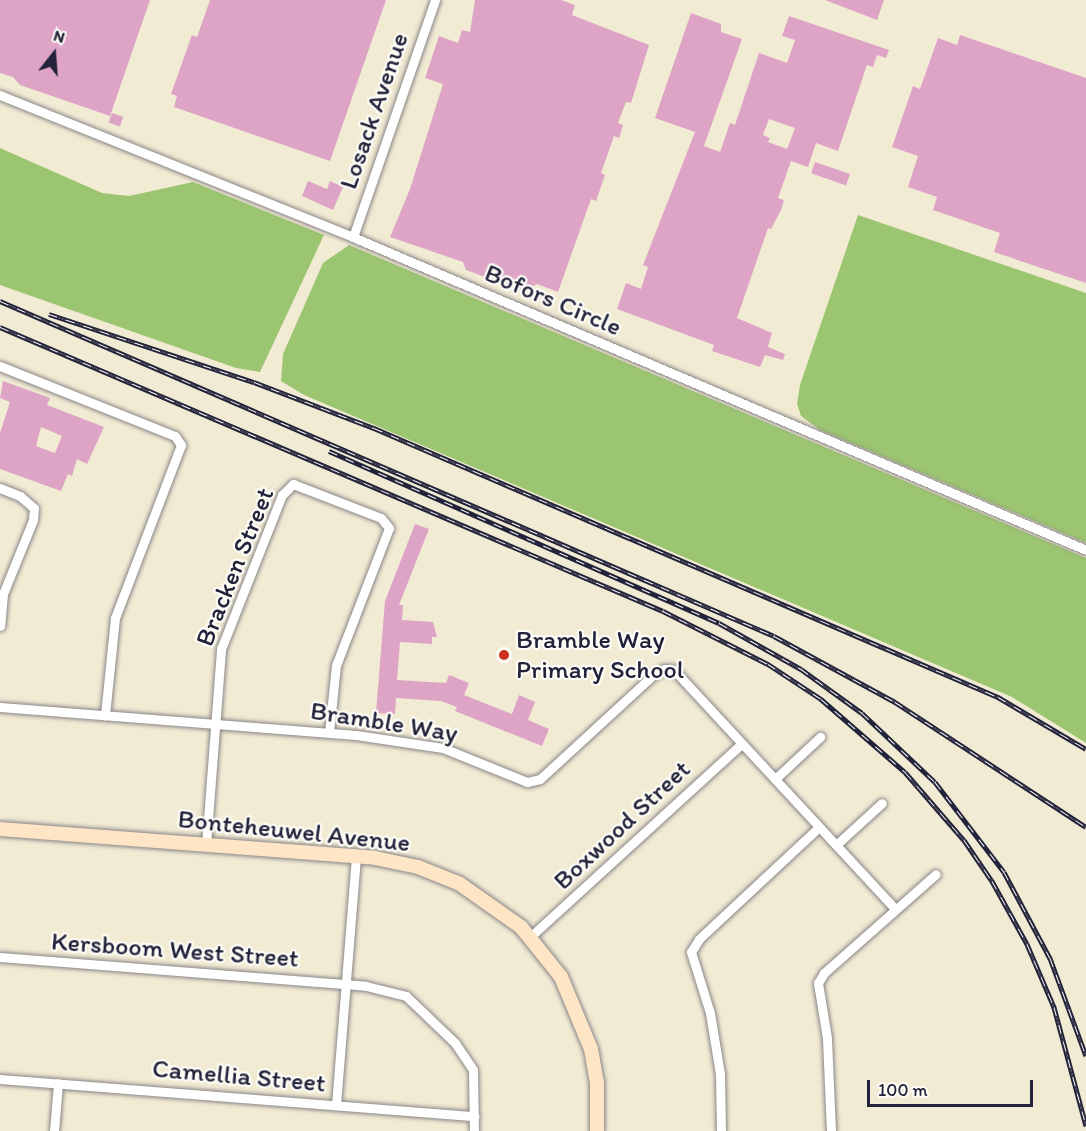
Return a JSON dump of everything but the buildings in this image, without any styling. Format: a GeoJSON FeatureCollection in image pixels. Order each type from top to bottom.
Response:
{"type":"FeatureCollection","features":[{"type":"Feature","properties":{"kind":"street","name":"Losack Avenue"},"geometry":{"type":"LineString","coordinates":[[353,237],[435,0]]}},
{"type":"Feature","properties":{"kind":"street","name":"Bofors Circle"},"geometry":{"type":"LineString","coordinates":[[0,95],[353,237],[1086,550]]}},
{"type":"Feature","properties":{"kind":"street"},"geometry":{"type":"LineString","coordinates":[[0,366],[175,436],[181,445],[115,618],[105,715]]}},
{"type":"Feature","properties":{"kind":"street","name":"Bracken Street"},"geometry":{"type":"LineString","coordinates":[[206,846],[224,638],[282,495],[293,484],[381,518],[389,528],[336,665],[329,733]]}},
{"type":"Feature","properties":{"kind":"street"},"geometry":{"type":"LineString","coordinates":[[0,488],[32,502],[34,508],[33,520],[3,594],[0,626]]}},
{"type":"Feature","properties":{"kind":"street","name":"Bramble Way"},"geometry":{"type":"LineString","coordinates":[[0,707],[329,733],[443,748],[527,782],[540,779],[653,675],[665,669],[674,670],[894,909]]}},
{"type":"Feature","properties":{"kind":"street"},"geometry":{"type":"LineString","coordinates":[[775,779],[820,737]]}},
{"type":"Feature","properties":{"kind":"street","name":"Boxwood Street"},"geometry":{"type":"LineString","coordinates":[[530,937],[741,744]]}},
{"type":"Feature","properties":{"kind":"street"},"geometry":{"type":"LineString","coordinates":[[836,845],[882,803]]}},
{"type":"Feature","properties":{"kind":"street"},"geometry":{"type":"LineString","coordinates":[[721,1131],[720,1074],[713,1033],[691,952],[699,939],[819,827]]}},
{"type":"Feature","properties":{"kind":"street","name":"Bonteheuwel Avenue"},"geometry":{"type":"LineString","coordinates":[[0,830],[356,857],[402,863],[441,875],[486,899],[530,937],[561,977],[582,1020],[597,1082],[597,1131]]}},
{"type":"Feature","properties":{"kind":"street"},"geometry":{"type":"LineString","coordinates":[[336,1105],[356,857]]}},
{"type":"Feature","properties":{"kind":"street"},"geometry":{"type":"LineString","coordinates":[[831,1131],[827,1038],[818,983],[824,973],[936,874]]}},
{"type":"Feature","properties":{"kind":"street","name":"Kersboom West Street"},"geometry":{"type":"LineString","coordinates":[[0,957],[346,984],[406,996],[455,1043],[473,1070],[474,1131]]}},
{"type":"Feature","properties":{"kind":"street","name":"Camellia Street"},"geometry":{"type":"LineString","coordinates":[[0,1079],[475,1116]]}},
{"type":"Feature","properties":{"kind":"street"},"geometry":{"type":"LineString","coordinates":[[54,1131],[58,1083]]}},
{"type":"Feature","properties":{"kind":"green space"},"geometry":{"type":"Polygon","coordinates":[[[0,148],[102,193],[129,196],[193,182],[324,235],[260,372],[236,368],[0,285],[0,148]]]}},
{"type":"Feature","properties":{"kind":"green space"},"geometry":{"type":"Polygon","coordinates":[[[858,215],[1086,293],[1086,543],[820,430],[801,416],[797,404],[800,385],[858,215]]]}},
{"type":"Feature","properties":{"kind":"green space"},"geometry":{"type":"Polygon","coordinates":[[[349,245],[1086,558],[1086,743],[1012,697],[304,395],[281,381],[283,354],[323,263],[349,245]]]}},
{"type":"Feature","properties":{"kind":"railway"},"geometry":{"type":"LineString","coordinates":[[0,301],[774,636],[895,702],[1086,827]]}},
{"type":"Feature","properties":{"kind":"railway"},"geometry":{"type":"LineString","coordinates":[[49,314],[254,382],[374,428],[998,697],[1086,749]]}},
{"type":"Feature","properties":{"kind":"railway"},"geometry":{"type":"LineString","coordinates":[[0,327],[663,611],[768,664],[821,699],[905,772],[964,840],[992,881],[1027,944],[1054,1007],[1086,1126]]}},
{"type":"Feature","properties":{"kind":"railway"},"geometry":{"type":"LineString","coordinates":[[329,451],[719,623],[801,669],[862,713],[935,782],[1004,872],[1050,958],[1086,1056]]}},
{"type":"Feature","properties":{"kind":"place","name":"Bramble Way Primary School"},"geometry":{"type":"Point","coordinates":[504,655]}}]}
